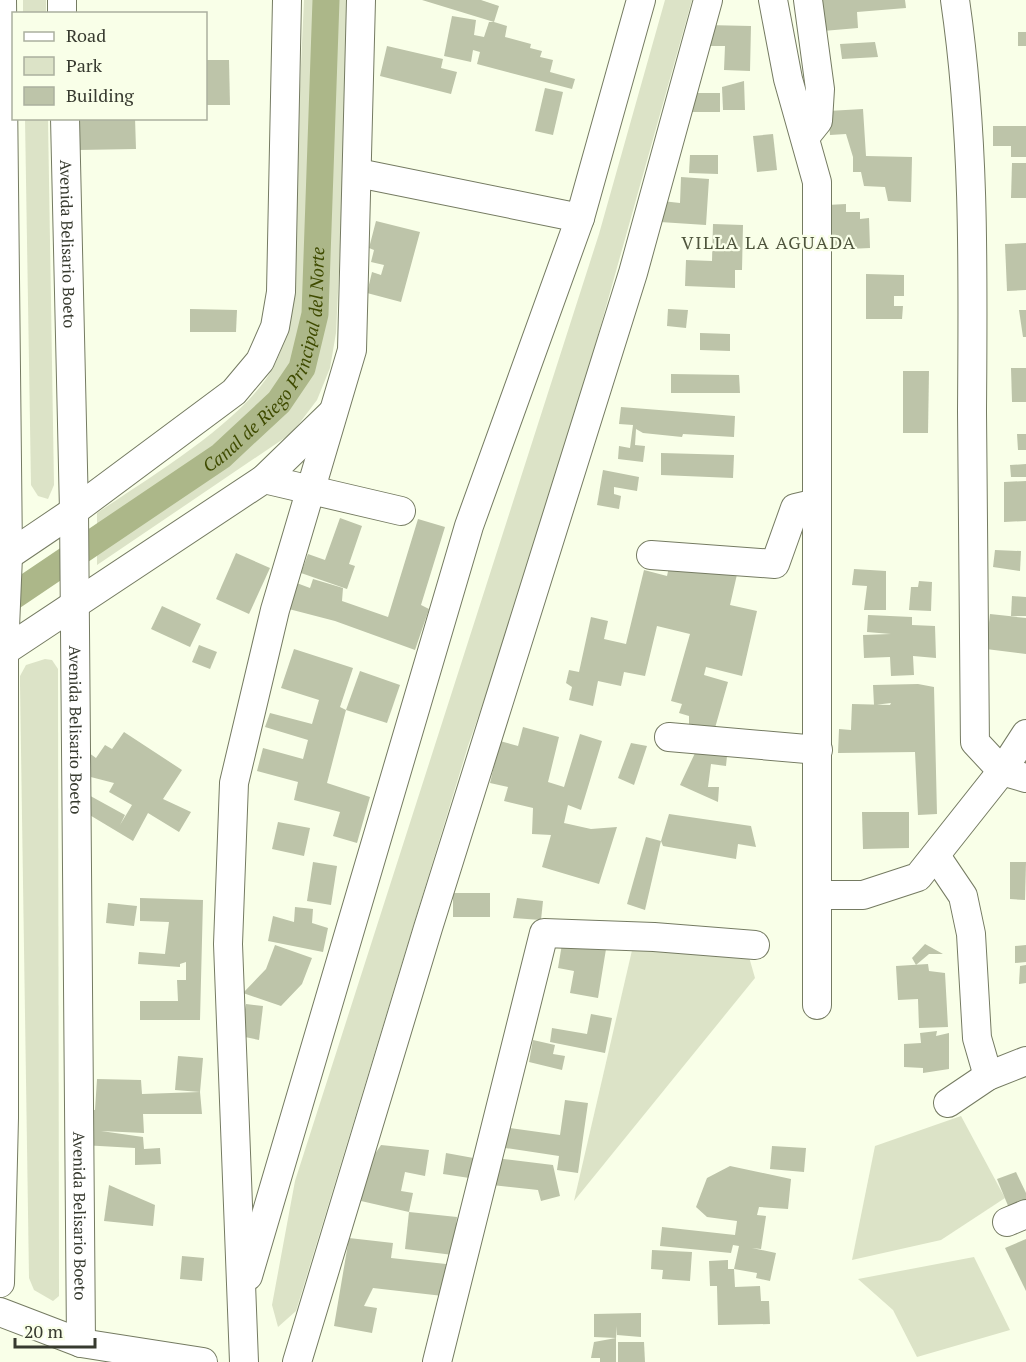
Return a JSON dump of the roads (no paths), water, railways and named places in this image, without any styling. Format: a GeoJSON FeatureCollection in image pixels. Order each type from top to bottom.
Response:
{"type":"FeatureCollection","features":[{"type":"Feature","properties":{"kind":"street"},"geometry":{"type":"LineString","coordinates":[[0,1283],[5,565],[2,427],[2,0]]}},
{"type":"Feature","properties":{"kind":"street"},"geometry":{"type":"LineString","coordinates":[[5,565],[74,522],[234,392],[260,361],[275,327],[281,292],[287,0]]}},
{"type":"Feature","properties":{"kind":"street"},"geometry":{"type":"LineString","coordinates":[[244,1362],[228,944],[234,783],[275,610],[352,350],[361,0]]}},
{"type":"Feature","properties":{"kind":"street"},"geometry":{"type":"LineString","coordinates":[[242,1298],[469,526],[579,218],[641,0]]}},
{"type":"Feature","properties":{"kind":"street"},"geometry":{"type":"LineString","coordinates":[[298,1362],[445,872],[633,273],[708,0]]}},
{"type":"Feature","properties":{"kind":"street"},"geometry":{"type":"LineString","coordinates":[[773,0],[788,80],[806,136],[817,182],[816,503],[819,895],[817,1005]]}},
{"type":"Feature","properties":{"kind":"street"},"geometry":{"type":"LineString","coordinates":[[806,136],[818,121],[820,89],[808,0]]}},
{"type":"Feature","properties":{"kind":"street"},"geometry":{"type":"LineString","coordinates":[[955,0],[966,76],[973,256],[972,544],[975,742],[1014,774]]}},
{"type":"Feature","properties":{"kind":"street","name":"Avenida Belisario Boeto"},"geometry":{"type":"LineString","coordinates":[[65,120],[75,593],[81,1343]]}},
{"type":"Feature","properties":{"kind":"street"},"geometry":{"type":"LineString","coordinates":[[358,173],[579,218]]}},
{"type":"Feature","properties":{"kind":"street"},"geometry":{"type":"LineString","coordinates":[[3,646],[75,593],[264,479],[333,413]]}},
{"type":"Feature","properties":{"kind":"street"},"geometry":{"type":"LineString","coordinates":[[264,479],[401,511]]}},
{"type":"Feature","properties":{"kind":"street"},"geometry":{"type":"LineString","coordinates":[[651,555],[775,564],[795,508],[816,503]]}},
{"type":"Feature","properties":{"kind":"street"},"geometry":{"type":"LineString","coordinates":[[819,895],[863,895],[918,878],[1014,774],[1026,734]]}},
{"type":"Feature","properties":{"kind":"street"},"geometry":{"type":"LineString","coordinates":[[669,737],[818,750]]}},
{"type":"Feature","properties":{"kind":"street"},"geometry":{"type":"LineString","coordinates":[[936,856],[963,896],[971,934],[977,1038],[988,1077]]}},
{"type":"Feature","properties":{"kind":"street"},"geometry":{"type":"LineString","coordinates":[[437,1362],[543,933],[654,937],[755,945]]}},
{"type":"Feature","properties":{"kind":"street"},"geometry":{"type":"LineString","coordinates":[[948,1103],[988,1077],[1026,1061]]}},
{"type":"Feature","properties":{"kind":"street"},"geometry":{"type":"LineString","coordinates":[[0,1312],[81,1343],[203,1362]]}},
{"type":"Feature","properties":{"kind":"waterway","name":"Canal de Riego Principal del Norte"},"geometry":{"type":"LineString","coordinates":[[0,605],[221,456],[279,402],[302,368],[315,314],[326,0]]}},
{"type":"Feature","properties":{"kind":"district","name":"VILLA LA AGUADA"},"geometry":{"type":"Point","coordinates":[769,242]}}]}
